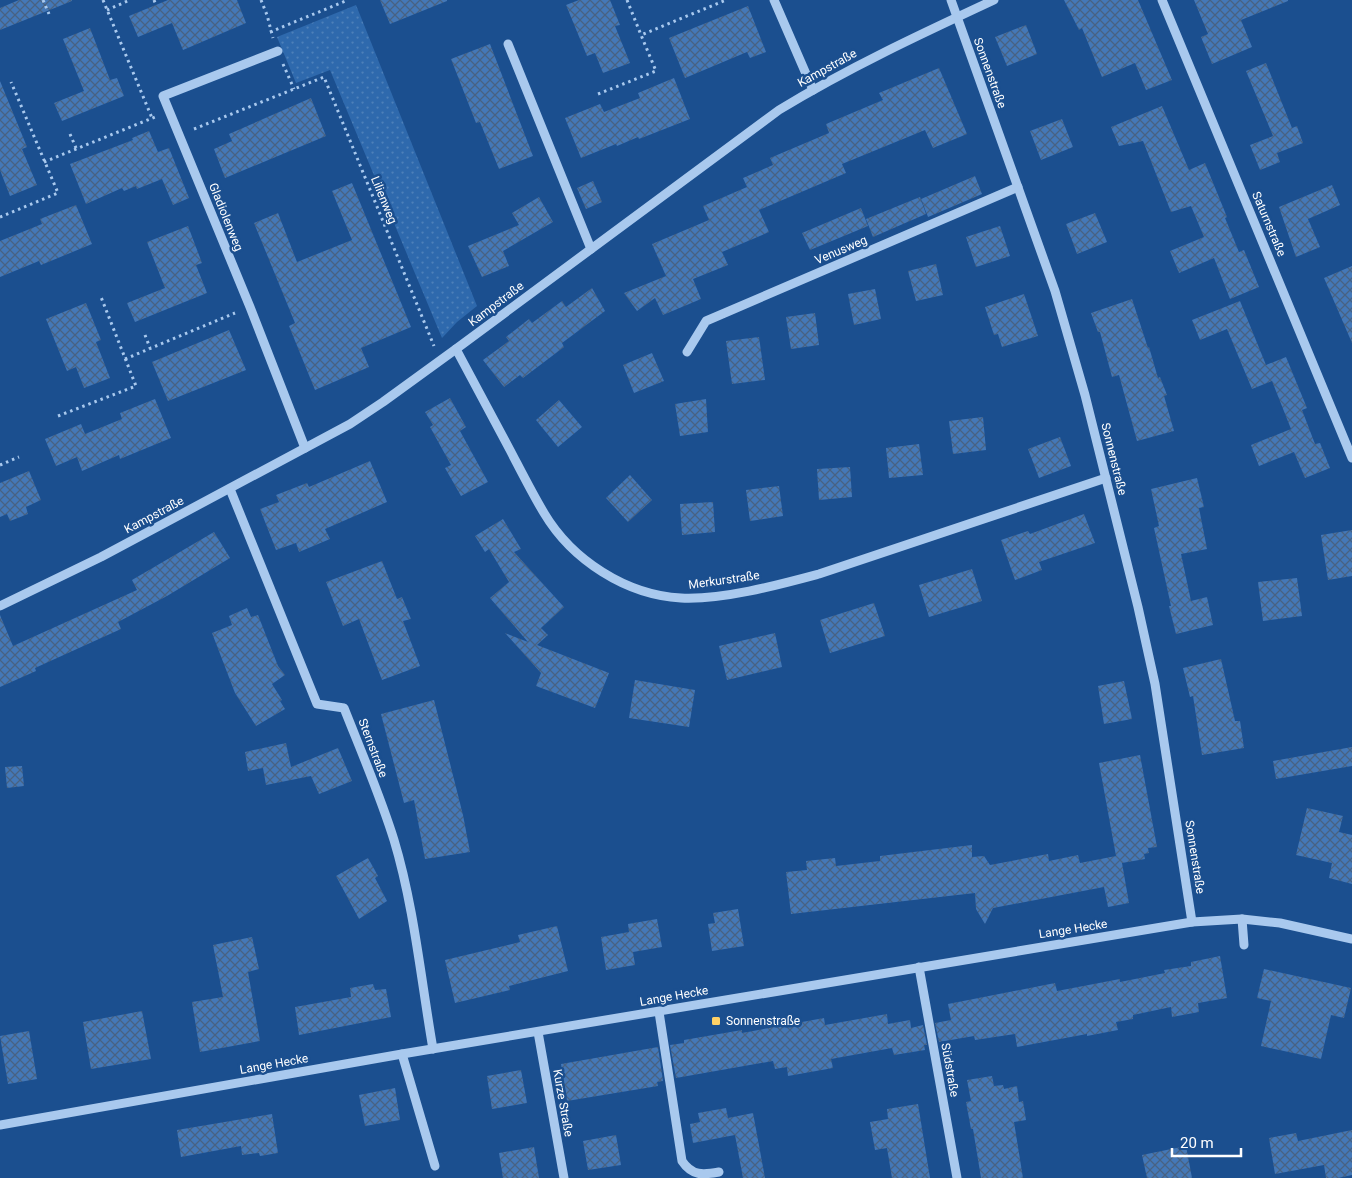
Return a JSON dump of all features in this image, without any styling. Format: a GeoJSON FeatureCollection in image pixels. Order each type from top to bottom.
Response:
{"type":"FeatureCollection","features":[{"type":"Feature","properties":{"kind":"street"},"geometry":{"type":"LineString","coordinates":[[774,0],[813,90]]}},
{"type":"Feature","properties":{"kind":"street","name":"Sonnenstraße"},"geometry":{"type":"LineString","coordinates":[[951,0],[1055,291],[1085,395],[1155,684],[1192,922]]}},
{"type":"Feature","properties":{"kind":"street","name":"Kampstraße"},"geometry":{"type":"LineString","coordinates":[[0,606],[101,557],[306,448],[358,418],[456,350],[779,110],[870,59],[994,0]]}},
{"type":"Feature","properties":{"kind":"street","name":"Saturnstraße"},"geometry":{"type":"LineString","coordinates":[[1162,0],[1352,458]]}},
{"type":"Feature","properties":{"kind":"street"},"geometry":{"type":"LineString","coordinates":[[508,44],[591,249]]}},
{"type":"Feature","properties":{"kind":"street","name":"Gladiolenweg"},"geometry":{"type":"LineString","coordinates":[[278,51],[163,96],[306,448]]}},
{"type":"Feature","properties":{"kind":"street","name":"Venusweg"},"geometry":{"type":"LineString","coordinates":[[688,352],[706,321],[1018,188]]}},
{"type":"Feature","properties":{"kind":"street","name":"Merkurstraße"},"geometry":{"type":"LineString","coordinates":[[456,350],[545,515],[560,534],[586,560],[609,577],[634,589],[657,595],[681,598],[710,597],[772,586],[819,574],[1106,478]]}},
{"type":"Feature","properties":{"kind":"street","name":"Sternstraße"},"geometry":{"type":"LineString","coordinates":[[230,489],[317,704],[344,708],[384,810],[394,840],[410,908],[433,1049]]}},
{"type":"Feature","properties":{"kind":"street"},"geometry":{"type":"LineString","coordinates":[[1242,919],[1244,946]]}},
{"type":"Feature","properties":{"kind":"street","name":"Lange Hecke"},"geometry":{"type":"LineString","coordinates":[[0,1125],[402,1054],[1192,922],[1242,919],[1280,923],[1352,939]]}},
{"type":"Feature","properties":{"kind":"street","name":"Südstraße"},"geometry":{"type":"LineString","coordinates":[[919,967],[956,1178]]}},
{"type":"Feature","properties":{"kind":"street"},"geometry":{"type":"LineString","coordinates":[[659,1012],[682,1161],[692,1172],[700,1174],[720,1172]]}},
{"type":"Feature","properties":{"kind":"street","name":"Kurze Straße"},"geometry":{"type":"LineString","coordinates":[[538,1032],[564,1178]]}},
{"type":"Feature","properties":{"kind":"street"},"geometry":{"type":"LineString","coordinates":[[402,1054],[435,1166]]}},
{"type":"Feature","properties":{"kind":"path"},"geometry":{"type":"LineString","coordinates":[[43,0],[49,14]]}},
{"type":"Feature","properties":{"kind":"path"},"geometry":{"type":"LineString","coordinates":[[103,0],[152,118]]}},
{"type":"Feature","properties":{"kind":"path"},"geometry":{"type":"LineString","coordinates":[[107,10],[130,0]]}},
{"type":"Feature","properties":{"kind":"path"},"geometry":{"type":"LineString","coordinates":[[154,0],[156,5]]}},
{"type":"Feature","properties":{"kind":"path"},"geometry":{"type":"LineString","coordinates":[[270,32],[348,0]]}},
{"type":"Feature","properties":{"kind":"path"},"geometry":{"type":"LineString","coordinates":[[598,94],[656,71],[627,0]]}},
{"type":"Feature","properties":{"kind":"path"},"geometry":{"type":"LineString","coordinates":[[641,34],[726,0]]}},
{"type":"Feature","properties":{"kind":"path","name":"Lilienweg"},"geometry":{"type":"LineString","coordinates":[[179,135],[324,77],[440,361]]}},
{"type":"Feature","properties":{"kind":"path"},"geometry":{"type":"LineString","coordinates":[[0,217],[58,193],[11,82]]}},
{"type":"Feature","properties":{"kind":"path"},"geometry":{"type":"LineString","coordinates":[[44,162],[169,111]]}},
{"type":"Feature","properties":{"kind":"path"},"geometry":{"type":"LineString","coordinates":[[70,134],[76,148]]}},
{"type":"Feature","properties":{"kind":"path"},"geometry":{"type":"LineString","coordinates":[[58,416],[136,386],[101,297]]}},
{"type":"Feature","properties":{"kind":"path"},"geometry":{"type":"LineString","coordinates":[[125,358],[250,307]]}},
{"type":"Feature","properties":{"kind":"path"},"geometry":{"type":"LineString","coordinates":[[144,335],[150,348]]}},
{"type":"Feature","properties":{"kind":"path"},"geometry":{"type":"LineString","coordinates":[[0,465],[19,457]]}},
{"type":"Feature","properties":{"kind":"shaded area"},"geometry":{"type":"Polygon","coordinates":[[[356,5],[477,306],[457,322],[442,338],[330,70],[296,83],[277,37],[356,5]]]}},
{"type":"Feature","properties":{"kind":"building"},"geometry":{"type":"Polygon","coordinates":[[[19,0],[72,1],[0,30],[0,8],[19,0]]]}},
{"type":"Feature","properties":{"kind":"building"},"geometry":{"type":"Polygon","coordinates":[[[168,0],[237,0],[246,23],[183,50],[172,23],[138,37],[129,16],[168,0]]]}},
{"type":"Feature","properties":{"kind":"building"},"geometry":{"type":"Polygon","coordinates":[[[380,0],[447,0],[447,1],[390,24],[380,0]]]}},
{"type":"Feature","properties":{"kind":"building"},"geometry":{"type":"Polygon","coordinates":[[[579,0],[610,0],[620,25],[615,26],[630,63],[603,73],[595,53],[587,56],[566,5],[579,0]]]}},
{"type":"Feature","properties":{"kind":"building"},"geometry":{"type":"Polygon","coordinates":[[[1064,0],[1138,0],[1172,80],[1146,90],[1135,63],[1102,77],[1082,28],[1079,30],[1064,0]]]}},
{"type":"Feature","properties":{"kind":"building"},"geometry":{"type":"Polygon","coordinates":[[[1194,0],[1288,1],[1241,20],[1252,47],[1212,64],[1201,37],[1208,34],[1194,0]]]}},
{"type":"Feature","properties":{"kind":"building"},"geometry":{"type":"Polygon","coordinates":[[[748,6],[766,52],[750,58],[747,52],[685,78],[669,38],[748,6]]]}},
{"type":"Feature","properties":{"kind":"building"},"geometry":{"type":"Polygon","coordinates":[[[1026,25],[1037,54],[1007,66],[995,37],[1026,25]]]}},
{"type":"Feature","properties":{"kind":"building"},"geometry":{"type":"Polygon","coordinates":[[[90,28],[110,80],[117,78],[124,96],[62,121],[54,103],[84,91],[63,39],[90,28]]]}},
{"type":"Feature","properties":{"kind":"building"},"geometry":{"type":"Polygon","coordinates":[[[490,44],[533,156],[499,169],[480,122],[476,123],[451,59],[490,44]]]}},
{"type":"Feature","properties":{"kind":"building"},"geometry":{"type":"Polygon","coordinates":[[[1266,63],[1292,128],[1297,126],[1303,143],[1277,153],[1280,162],[1260,170],[1250,145],[1273,136],[1246,71],[1266,63]]]}},
{"type":"Feature","properties":{"kind":"building"},"geometry":{"type":"Polygon","coordinates":[[[939,68],[967,134],[933,148],[925,130],[842,164],[846,173],[759,210],[769,232],[722,252],[728,265],[693,279],[701,299],[663,315],[655,298],[637,311],[624,293],[666,276],[652,244],[709,220],[703,206],[747,187],[743,178],[773,165],[770,158],[829,133],[826,124],[883,100],[879,93],[939,68]]]}},
{"type":"Feature","properties":{"kind":"building"},"geometry":{"type":"Polygon","coordinates":[[[674,78],[690,119],[639,139],[638,137],[617,146],[616,144],[581,158],[565,118],[600,104],[604,112],[640,98],[638,93],[674,78]]]}},
{"type":"Feature","properties":{"kind":"building"},"geometry":{"type":"Polygon","coordinates":[[[0,81],[27,147],[22,149],[37,185],[10,196],[0,170],[0,81]]]}},
{"type":"Feature","properties":{"kind":"building"},"geometry":{"type":"Polygon","coordinates":[[[311,98],[326,136],[225,178],[214,149],[232,141],[229,134],[311,98]]]}},
{"type":"Feature","properties":{"kind":"building"},"geometry":{"type":"Polygon","coordinates":[[[1162,106],[1189,170],[1205,163],[1239,252],[1244,250],[1259,287],[1230,299],[1214,258],[1179,273],[1170,251],[1204,237],[1191,206],[1171,212],[1143,141],[1119,146],[1111,127],[1162,106]]]}},
{"type":"Feature","properties":{"kind":"building"},"geometry":{"type":"Polygon","coordinates":[[[1062,119],[1073,147],[1041,160],[1030,131],[1062,119]]]}},
{"type":"Feature","properties":{"kind":"building"},"geometry":{"type":"Polygon","coordinates":[[[149,131],[158,152],[169,148],[189,198],[173,205],[162,179],[137,189],[136,186],[124,191],[122,188],[86,204],[70,164],[133,140],[132,138],[149,131]]]}},
{"type":"Feature","properties":{"kind":"building"},"geometry":{"type":"Polygon","coordinates":[[[975,176],[982,194],[928,217],[921,199],[975,176]]]}},
{"type":"Feature","properties":{"kind":"building"},"geometry":{"type":"Polygon","coordinates":[[[593,181],[602,202],[586,209],[577,188],[593,181]]]}},
{"type":"Feature","properties":{"kind":"building"},"geometry":{"type":"Polygon","coordinates":[[[352,183],[411,327],[361,348],[369,367],[315,390],[289,326],[295,323],[254,223],[278,213],[297,262],[352,240],[332,191],[352,183]]]}},
{"type":"Feature","properties":{"kind":"building"},"geometry":{"type":"Polygon","coordinates":[[[1332,185],[1340,205],[1308,219],[1320,247],[1296,257],[1279,207],[1332,185]]]}},
{"type":"Feature","properties":{"kind":"building"},"geometry":{"type":"Polygon","coordinates":[[[539,197],[553,222],[503,251],[509,266],[482,277],[468,246],[519,225],[512,213],[539,197]]]}},
{"type":"Feature","properties":{"kind":"building"},"geometry":{"type":"Polygon","coordinates":[[[920,197],[926,214],[873,237],[866,219],[920,197]]]}},
{"type":"Feature","properties":{"kind":"building"},"geometry":{"type":"Polygon","coordinates":[[[76,205],[92,244],[41,265],[39,261],[0,277],[0,241],[42,224],[40,219],[76,205]]]}},
{"type":"Feature","properties":{"kind":"building"},"geometry":{"type":"Polygon","coordinates":[[[861,208],[868,226],[810,250],[802,233],[861,208]]]}},
{"type":"Feature","properties":{"kind":"building"},"geometry":{"type":"Polygon","coordinates":[[[1095,213],[1107,242],[1077,254],[1066,224],[1095,213]]]}},
{"type":"Feature","properties":{"kind":"building"},"geometry":{"type":"Polygon","coordinates":[[[188,226],[202,263],[196,265],[207,293],[135,322],[127,303],[165,288],[147,242],[188,226]]]}},
{"type":"Feature","properties":{"kind":"building"},"geometry":{"type":"Polygon","coordinates":[[[1000,226],[1010,256],[976,267],[966,237],[1000,226]]]}},
{"type":"Feature","properties":{"kind":"building"},"geometry":{"type":"Polygon","coordinates":[[[936,264],[943,295],[916,301],[908,271],[936,264]]]}},
{"type":"Feature","properties":{"kind":"building"},"geometry":{"type":"Polygon","coordinates":[[[1352,266],[1352,343],[1324,278],[1352,266]]]}},
{"type":"Feature","properties":{"kind":"building"},"geometry":{"type":"Polygon","coordinates":[[[592,288],[605,311],[562,343],[564,347],[523,378],[520,375],[504,387],[483,360],[509,341],[506,337],[529,319],[532,323],[562,301],[566,307],[592,288]]]}},
{"type":"Feature","properties":{"kind":"building"},"geometry":{"type":"Polygon","coordinates":[[[875,289],[881,319],[854,325],[848,294],[875,289]]]}},
{"type":"Feature","properties":{"kind":"building"},"geometry":{"type":"Polygon","coordinates":[[[1024,294],[1038,336],[1002,347],[998,334],[994,335],[985,307],[1024,294]]]}},
{"type":"Feature","properties":{"kind":"building"},"geometry":{"type":"Polygon","coordinates":[[[1132,299],[1158,378],[1160,377],[1167,395],[1164,396],[1174,431],[1137,441],[1119,375],[1112,377],[1100,332],[1098,332],[1091,313],[1132,299]]]}},
{"type":"Feature","properties":{"kind":"building"},"geometry":{"type":"Polygon","coordinates":[[[1240,301],[1266,365],[1286,357],[1307,408],[1302,410],[1315,444],[1320,443],[1330,468],[1305,478],[1294,452],[1259,466],[1251,445],[1291,429],[1272,381],[1252,389],[1227,329],[1200,340],[1192,320],[1240,301]]]}},
{"type":"Feature","properties":{"kind":"building"},"geometry":{"type":"Polygon","coordinates":[[[86,303],[101,340],[96,342],[110,378],[84,388],[76,367],[67,371],[46,319],[86,303]]]}},
{"type":"Feature","properties":{"kind":"building"},"geometry":{"type":"Polygon","coordinates":[[[815,313],[819,345],[791,349],[786,317],[815,313]]]}},
{"type":"Feature","properties":{"kind":"building"},"geometry":{"type":"Polygon","coordinates":[[[229,330],[246,370],[168,401],[152,362],[229,330]]]}},
{"type":"Feature","properties":{"kind":"building"},"geometry":{"type":"Polygon","coordinates":[[[759,337],[765,380],[732,384],[726,341],[759,337]]]}},
{"type":"Feature","properties":{"kind":"building"},"geometry":{"type":"Polygon","coordinates":[[[652,353],[664,381],[634,393],[623,365],[652,353]]]}},
{"type":"Feature","properties":{"kind":"building"},"geometry":{"type":"Polygon","coordinates":[[[450,398],[466,427],[460,431],[488,482],[461,496],[445,468],[451,465],[430,427],[433,425],[425,412],[450,398]]]}},
{"type":"Feature","properties":{"kind":"building"},"geometry":{"type":"Polygon","coordinates":[[[155,399],[171,438],[120,459],[119,455],[82,471],[77,457],[56,466],[45,439],[81,424],[85,434],[122,419],[120,413],[155,399]]]}},
{"type":"Feature","properties":{"kind":"building"},"geometry":{"type":"Polygon","coordinates":[[[706,399],[708,432],[680,436],[675,404],[706,399]]]}},
{"type":"Feature","properties":{"kind":"building"},"geometry":{"type":"Polygon","coordinates":[[[559,400],[582,427],[558,447],[536,420],[559,400]]]}},
{"type":"Feature","properties":{"kind":"building"},"geometry":{"type":"Polygon","coordinates":[[[983,417],[986,450],[953,454],[949,421],[983,417]]]}},
{"type":"Feature","properties":{"kind":"building"},"geometry":{"type":"Polygon","coordinates":[[[1060,437],[1071,466],[1039,478],[1028,449],[1060,437]]]}},
{"type":"Feature","properties":{"kind":"building"},"geometry":{"type":"Polygon","coordinates":[[[919,444],[923,475],[889,478],[886,448],[919,444]]]}},
{"type":"Feature","properties":{"kind":"building"},"geometry":{"type":"Polygon","coordinates":[[[370,461],[387,502],[325,529],[330,539],[299,552],[296,543],[276,550],[260,509],[279,502],[276,495],[307,483],[309,487],[370,461]]]}},
{"type":"Feature","properties":{"kind":"building"},"geometry":{"type":"Polygon","coordinates":[[[850,467],[852,497],[819,500],[817,469],[850,467]]]}},
{"type":"Feature","properties":{"kind":"building"},"geometry":{"type":"Polygon","coordinates":[[[29,471],[41,500],[26,507],[28,514],[10,521],[7,514],[0,517],[0,483],[29,471]]]}},
{"type":"Feature","properties":{"kind":"building"},"geometry":{"type":"Polygon","coordinates":[[[630,475],[652,500],[628,522],[606,498],[630,475]]]}},
{"type":"Feature","properties":{"kind":"building"},"geometry":{"type":"Polygon","coordinates":[[[1197,478],[1204,507],[1199,508],[1207,549],[1181,554],[1191,601],[1207,597],[1213,625],[1176,634],[1154,528],[1159,526],[1151,489],[1197,478]]]}},
{"type":"Feature","properties":{"kind":"building"},"geometry":{"type":"Polygon","coordinates":[[[779,486],[783,516],[750,521],[746,490],[779,486]]]}},
{"type":"Feature","properties":{"kind":"building"},"geometry":{"type":"Polygon","coordinates":[[[713,502],[715,532],[682,535],[680,504],[713,502]]]}},
{"type":"Feature","properties":{"kind":"building"},"geometry":{"type":"Polygon","coordinates":[[[1084,514],[1095,543],[1039,562],[1042,570],[1015,580],[1001,540],[1028,531],[1030,534],[1084,514]]]}},
{"type":"Feature","properties":{"kind":"building"},"geometry":{"type":"Polygon","coordinates":[[[503,519],[521,549],[514,552],[564,607],[541,628],[548,635],[537,645],[609,673],[595,708],[536,686],[541,673],[505,633],[528,642],[490,598],[509,582],[489,549],[485,552],[475,536],[503,519]]]}},
{"type":"Feature","properties":{"kind":"building"},"geometry":{"type":"Polygon","coordinates":[[[1352,530],[1352,576],[1328,580],[1321,535],[1352,530]]]}},
{"type":"Feature","properties":{"kind":"building"},"geometry":{"type":"Polygon","coordinates":[[[214,532],[230,558],[167,596],[118,622],[121,629],[35,668],[36,671],[0,687],[0,615],[13,646],[137,590],[132,580],[214,532]]]}},
{"type":"Feature","properties":{"kind":"building"},"geometry":{"type":"Polygon","coordinates":[[[382,561],[397,599],[402,597],[411,619],[403,621],[420,666],[382,680],[359,619],[343,626],[326,582],[382,561]]]}},
{"type":"Feature","properties":{"kind":"building"},"geometry":{"type":"Polygon","coordinates":[[[972,569],[982,601],[929,617],[919,585],[972,569]]]}},
{"type":"Feature","properties":{"kind":"building"},"geometry":{"type":"Polygon","coordinates":[[[1297,578],[1302,616],[1263,621],[1258,582],[1297,578]]]}},
{"type":"Feature","properties":{"kind":"building"},"geometry":{"type":"Polygon","coordinates":[[[874,603],[885,636],[830,653],[820,620],[874,603]]]}},
{"type":"Feature","properties":{"kind":"building"},"geometry":{"type":"Polygon","coordinates":[[[247,608],[251,617],[258,615],[278,666],[285,675],[272,684],[285,709],[256,726],[235,693],[212,633],[232,625],[229,616],[247,608]]]}},
{"type":"Feature","properties":{"kind":"building"},"geometry":{"type":"Polygon","coordinates":[[[775,633],[782,667],[727,680],[719,646],[775,633]]]}},
{"type":"Feature","properties":{"kind":"building"},"geometry":{"type":"Polygon","coordinates":[[[1221,659],[1235,721],[1240,721],[1244,748],[1202,755],[1193,696],[1190,697],[1183,668],[1221,659]]]}},
{"type":"Feature","properties":{"kind":"building"},"geometry":{"type":"Polygon","coordinates":[[[635,680],[695,690],[689,727],[629,718],[635,680]]]}},
{"type":"Feature","properties":{"kind":"building"},"geometry":{"type":"Polygon","coordinates":[[[1124,681],[1132,719],[1104,724],[1098,686],[1124,681]]]}},
{"type":"Feature","properties":{"kind":"building"},"geometry":{"type":"Polygon","coordinates":[[[434,700],[463,815],[470,852],[425,859],[414,800],[404,803],[381,714],[434,700]]]}},
{"type":"Feature","properties":{"kind":"building"},"geometry":{"type":"Polygon","coordinates":[[[286,743],[291,767],[338,748],[352,781],[319,794],[311,776],[266,785],[263,768],[248,771],[245,752],[286,743]]]}},
{"type":"Feature","properties":{"kind":"building"},"geometry":{"type":"Polygon","coordinates":[[[1352,747],[1352,766],[1276,779],[1273,761],[1352,747]]]}},
{"type":"Feature","properties":{"kind":"building"},"geometry":{"type":"Polygon","coordinates":[[[1140,755],[1157,847],[1148,848],[1149,853],[1144,854],[1145,859],[1122,863],[1129,903],[1108,907],[1104,887],[993,908],[985,924],[976,909],[975,893],[791,914],[786,872],[807,870],[806,861],[835,858],[836,866],[880,861],[880,856],[972,845],[972,857],[984,856],[990,865],[1048,854],[1049,861],[1078,855],[1080,863],[1116,856],[1099,763],[1140,755]]]}},
{"type":"Feature","properties":{"kind":"building"},"geometry":{"type":"Polygon","coordinates":[[[22,766],[24,786],[7,788],[5,767],[22,766]]]}},
{"type":"Feature","properties":{"kind":"building"},"geometry":{"type":"Polygon","coordinates":[[[1307,808],[1343,816],[1339,832],[1352,835],[1352,884],[1329,878],[1332,863],[1296,855],[1307,808]]]}},
{"type":"Feature","properties":{"kind":"building"},"geometry":{"type":"Polygon","coordinates":[[[368,858],[378,876],[375,878],[387,901],[359,919],[336,876],[368,858]]]}},
{"type":"Feature","properties":{"kind":"building"},"geometry":{"type":"Polygon","coordinates":[[[738,909],[744,946],[712,951],[708,924],[715,923],[713,913],[738,909]]]}},
{"type":"Feature","properties":{"kind":"building"},"geometry":{"type":"Polygon","coordinates":[[[657,919],[662,947],[633,952],[635,965],[606,970],[601,937],[629,932],[628,924],[657,919]]]}},
{"type":"Feature","properties":{"kind":"building"},"geometry":{"type":"Polygon","coordinates":[[[557,926],[568,971],[509,986],[510,990],[455,1003],[445,960],[520,942],[518,935],[557,926]]]}},
{"type":"Feature","properties":{"kind":"building"},"geometry":{"type":"Polygon","coordinates":[[[252,937],[259,969],[248,972],[260,1041],[200,1052],[192,1002],[223,997],[213,945],[252,937]]]}},
{"type":"Feature","properties":{"kind":"building"},"geometry":{"type":"Polygon","coordinates":[[[1220,956],[1227,998],[1198,1003],[1199,1012],[1172,1017],[1171,1007],[1133,1015],[1133,1019],[1116,1022],[1118,1030],[1017,1047],[1015,1034],[975,1040],[974,1036],[939,1042],[935,1023],[951,1020],[948,1004],[1055,983],[1057,991],[1120,979],[1120,982],[1165,973],[1164,970],[1191,966],[1191,962],[1220,956]]]}},
{"type":"Feature","properties":{"kind":"building"},"geometry":{"type":"Polygon","coordinates":[[[1264,969],[1351,988],[1344,1018],[1331,1015],[1321,1059],[1261,1046],[1271,1001],[1257,998],[1264,969]]]}},
{"type":"Feature","properties":{"kind":"building"},"geometry":{"type":"Polygon","coordinates":[[[373,984],[375,990],[386,989],[391,1017],[299,1035],[295,1007],[351,997],[350,988],[373,984]]]}},
{"type":"Feature","properties":{"kind":"building"},"geometry":{"type":"Polygon","coordinates":[[[142,1011],[151,1059],[91,1069],[83,1022],[142,1011]]]}},
{"type":"Feature","properties":{"kind":"building"},"geometry":{"type":"Polygon","coordinates":[[[887,1014],[888,1024],[910,1020],[911,1028],[923,1025],[927,1045],[924,1045],[925,1050],[894,1055],[892,1048],[831,1059],[833,1068],[788,1076],[787,1067],[775,1069],[773,1061],[676,1078],[670,1045],[684,1043],[684,1040],[742,1030],[742,1033],[824,1018],[825,1025],[887,1014]]]}},
{"type":"Feature","properties":{"kind":"building"},"geometry":{"type":"Polygon","coordinates":[[[29,1031],[37,1079],[8,1084],[0,1036],[29,1031]]]}},
{"type":"Feature","properties":{"kind":"building"},"geometry":{"type":"Polygon","coordinates":[[[658,1047],[663,1081],[657,1082],[658,1086],[567,1101],[561,1064],[658,1047]]]}},
{"type":"Feature","properties":{"kind":"building"},"geometry":{"type":"Polygon","coordinates":[[[521,1070],[527,1103],[492,1109],[487,1076],[521,1070]]]}},
{"type":"Feature","properties":{"kind":"building"},"geometry":{"type":"Polygon","coordinates":[[[992,1076],[994,1086],[1003,1085],[1004,1089],[1017,1086],[1019,1102],[1023,1101],[1026,1120],[1014,1122],[1023,1178],[981,1178],[973,1129],[971,1129],[966,1102],[971,1101],[967,1080],[992,1076]]]}},
{"type":"Feature","properties":{"kind":"building"},"geometry":{"type":"Polygon","coordinates":[[[395,1088],[400,1120],[365,1126],[359,1095],[395,1088]]]}},
{"type":"Feature","properties":{"kind":"building"},"geometry":{"type":"Polygon","coordinates":[[[918,1104],[930,1178],[892,1178],[887,1148],[875,1150],[870,1122],[888,1119],[887,1109],[918,1104]]]}},
{"type":"Feature","properties":{"kind":"building"},"geometry":{"type":"Polygon","coordinates":[[[726,1108],[728,1118],[753,1113],[765,1178],[743,1178],[735,1135],[693,1143],[690,1124],[700,1122],[698,1113],[726,1108]]]}},
{"type":"Feature","properties":{"kind":"building"},"geometry":{"type":"Polygon","coordinates":[[[272,1114],[278,1153],[260,1156],[259,1153],[242,1155],[241,1146],[181,1157],[177,1130],[272,1114]]]}},
{"type":"Feature","properties":{"kind":"building"},"geometry":{"type":"Polygon","coordinates":[[[1352,1130],[1352,1175],[1326,1178],[1324,1165],[1275,1174],[1269,1138],[1296,1133],[1298,1141],[1352,1130]]]}},
{"type":"Feature","properties":{"kind":"building"},"geometry":{"type":"Polygon","coordinates":[[[616,1135],[621,1165],[588,1170],[583,1141],[616,1135]]]}},
{"type":"Feature","properties":{"kind":"building"},"geometry":{"type":"Polygon","coordinates":[[[1186,1146],[1192,1178],[1147,1178],[1142,1155],[1186,1146]]]}},
{"type":"Feature","properties":{"kind":"building"},"geometry":{"type":"Polygon","coordinates":[[[534,1147],[539,1178],[503,1178],[499,1153],[534,1147]]]}},
{"type":"Feature","properties":{"kind":"place","name":"Sonnenstraße"},"geometry":{"type":"Point","coordinates":[716,1021]}}]}
